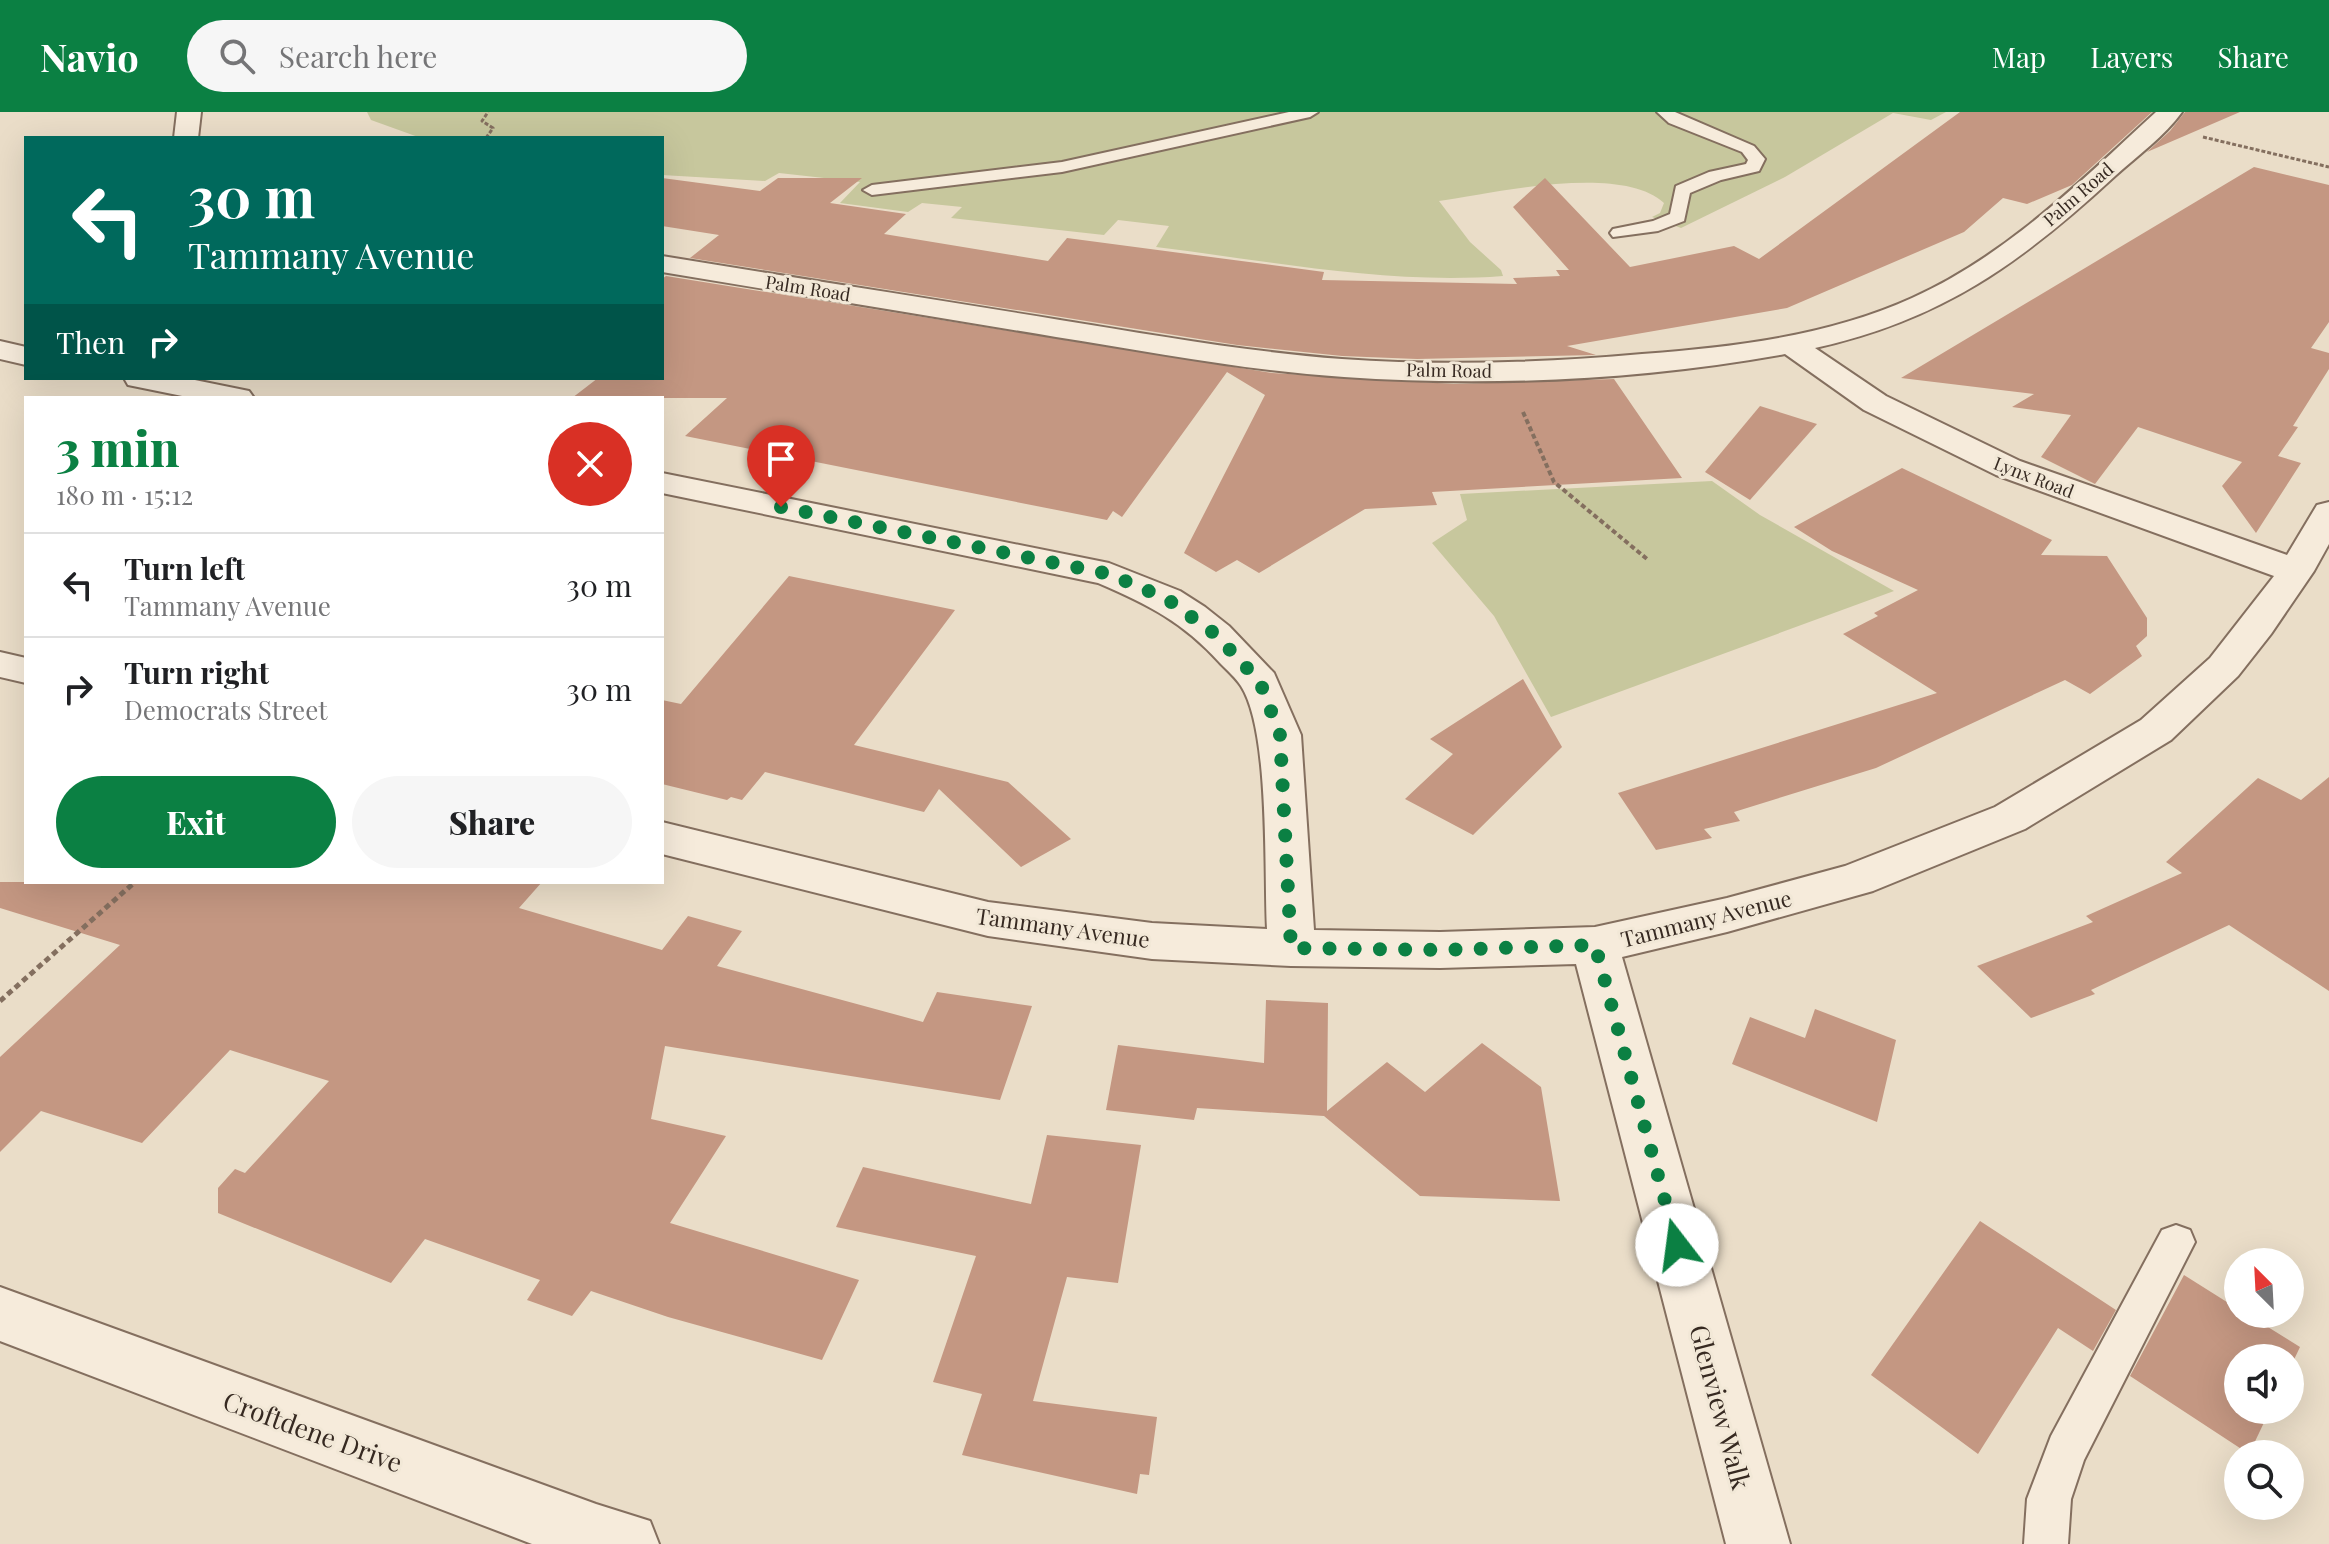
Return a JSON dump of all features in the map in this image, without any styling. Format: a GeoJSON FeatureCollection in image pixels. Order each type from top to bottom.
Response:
{"type":"FeatureCollection","features":[{"type":"Feature","properties":{"kind":"street"},"geometry":{"type":"LineString","coordinates":[[186,136],[189,112]]}},
{"type":"Feature","properties":{"kind":"street","name":"Palm Road"},"geometry":{"type":"LineString","coordinates":[[664,264],[1237,357],[1342,368],[1505,370],[1618,366],[1791,345],[1856,327],[1924,303],[1979,272],[2059,213],[2162,119]]}},
{"type":"Feature","properties":{"kind":"street","name":"Lynx Road"},"geometry":{"type":"LineString","coordinates":[[1791,345],[1875,403],[2008,468],[2296,571]]}},
{"type":"Feature","properties":{"kind":"street"},"geometry":{"type":"LineString","coordinates":[[0,350],[24,356]]}},
{"type":"Feature","properties":{"kind":"street"},"geometry":{"type":"LineString","coordinates":[[149,380],[228,396]]}},
{"type":"Feature","properties":{"kind":"street"},"geometry":{"type":"LineString","coordinates":[[664,483],[1109,574],[1167,599],[1192,615],[1260,682],[1280,735],[1291,948]]}},
{"type":"Feature","properties":{"kind":"street","name":"Tammany Avenue"},"geometry":{"type":"LineString","coordinates":[[664,838],[988,919],[1152,941],[1291,948],[1440,950],[1595,945],[1727,915],[1857,879],[2010,818],[2156,730],[2224,667],[2258,626],[2296,571],[2329,512]]}},
{"type":"Feature","properties":{"kind":"street"},"geometry":{"type":"LineString","coordinates":[[0,664],[24,670]]}},
{"type":"Feature","properties":{"kind":"street","name":"Glenview Walk"},"geometry":{"type":"LineString","coordinates":[[1595,945],[1758,1544]]}},
{"type":"Feature","properties":{"kind":"street","name":"Croftdene Drive"},"geometry":{"type":"LineString","coordinates":[[0,1314],[605,1541]]}},
{"type":"Feature","properties":{"kind":"lane"},"geometry":{"type":"LineString","coordinates":[[872,190],[1062,167],[1310,112]]}},
{"type":"Feature","properties":{"kind":"lane"},"geometry":{"type":"LineString","coordinates":[[1619,233],[1658,226],[1678,217],[1682,190],[1715,176],[1753,167],[1757,159],[1748,149],[1675,120],[1665,112]]}},
{"type":"Feature","properties":{"kind":"lane"},"geometry":{"type":"LineString","coordinates":[[2046,1544],[2049,1499],[2066,1451],[2176,1242]]}},
{"type":"Feature","properties":{"kind":"path"},"geometry":{"type":"LineString","coordinates":[[487,136],[493,128],[482,121],[488,112]]}},
{"type":"Feature","properties":{"kind":"path"},"geometry":{"type":"LineString","coordinates":[[2162,119],[2329,167]]}},
{"type":"Feature","properties":{"kind":"path"},"geometry":{"type":"LineString","coordinates":[[1505,370],[1554,482],[1647,559]]}},
{"type":"Feature","properties":{"kind":"path"},"geometry":{"type":"LineString","coordinates":[[0,1001],[133,884]]}},
{"type":"Feature","properties":{"kind":"green space"},"geometry":{"type":"Polygon","coordinates":[[[367,112],[1946,112],[1931,120],[1893,113],[1785,177],[1681,228],[1652,217],[1660,213],[1664,203],[1644,191],[1618,185],[1556,184],[1439,201],[1470,242],[1501,270],[1503,276],[1460,278],[1329,270],[1156,247],[1169,226],[1118,220],[1104,235],[951,218],[962,207],[922,203],[908,212],[840,203],[860,182],[779,173],[765,181],[664,175],[664,136],[415,136],[371,120],[367,112]]]}},
{"type":"Feature","properties":{"kind":"green space"},"geometry":{"type":"Polygon","coordinates":[[[1712,481],[1760,515],[1894,591],[1551,717],[1494,616],[1432,543],[1467,520],[1460,494],[1712,481]]]}},
{"type":"Feature","properties":{"kind":"building"},"geometry":{"type":"Polygon","coordinates":[[[1960,112],[2152,112],[2072,185],[2027,204],[2003,198],[1964,232],[1787,308],[1567,346],[1596,355],[1417,359],[1342,356],[1237,345],[690,258],[719,235],[664,226],[664,178],[760,191],[778,178],[862,178],[830,203],[906,214],[884,234],[1048,261],[1067,238],[1324,272],[1322,280],[1517,284],[1513,278],[1560,276],[1556,270],[1569,270],[1513,207],[1545,178],[1630,267],[1734,246],[1759,259],[1960,112]]]}},
{"type":"Feature","properties":{"kind":"building"},"geometry":{"type":"Polygon","coordinates":[[[2185,112],[2240,112],[2147,152],[2170,131],[2185,112]]]}},
{"type":"Feature","properties":{"kind":"building"},"geometry":{"type":"Polygon","coordinates":[[[2254,167],[2329,185],[2329,322],[2311,348],[2329,353],[2329,369],[2293,426],[2298,427],[2278,456],[2301,463],[2256,533],[2222,486],[2242,462],[2138,427],[2095,484],[2041,457],[2071,415],[2012,407],[2034,394],[1901,378],[2254,167]]]}},
{"type":"Feature","properties":{"kind":"building"},"geometry":{"type":"Polygon","coordinates":[[[664,278],[1272,373],[1454,384],[1614,379],[1682,478],[1432,492],[1437,505],[1365,509],[1259,573],[1237,560],[1216,572],[1184,553],[1265,395],[1227,372],[1122,517],[1113,511],[1107,520],[685,436],[727,398],[575,396],[595,380],[664,380],[664,278]]]}},
{"type":"Feature","properties":{"kind":"building"},"geometry":{"type":"Polygon","coordinates":[[[1760,406],[1817,424],[1750,500],[1705,472],[1760,406]]]}},
{"type":"Feature","properties":{"kind":"building"},"geometry":{"type":"Polygon","coordinates":[[[1902,468],[2052,540],[2041,555],[2107,556],[2147,618],[2147,636],[2136,646],[2142,656],[2090,694],[2065,680],[1876,768],[1734,812],[1740,821],[1704,829],[1712,838],[1656,850],[1618,793],[1937,693],[1843,634],[1878,616],[1874,613],[1918,590],[1832,551],[1794,527],[1902,468]]]}},
{"type":"Feature","properties":{"kind":"building"},"geometry":{"type":"Polygon","coordinates":[[[789,576],[955,610],[854,745],[1008,782],[1071,839],[1021,867],[939,789],[924,812],[765,772],[742,800],[731,797],[727,800],[664,784],[664,700],[681,704],[789,576]]]}},
{"type":"Feature","properties":{"kind":"building"},"geometry":{"type":"Polygon","coordinates":[[[1523,679],[1562,747],[1473,835],[1405,799],[1453,754],[1430,739],[1523,679]]]}},
{"type":"Feature","properties":{"kind":"building"},"geometry":{"type":"Polygon","coordinates":[[[2329,777],[2329,991],[2229,925],[2091,990],[2095,994],[2031,1018],[1977,966],[2093,922],[2086,916],[2182,873],[2166,862],[2258,778],[2301,800],[2329,777]]]}},
{"type":"Feature","properties":{"kind":"building"},"geometry":{"type":"Polygon","coordinates":[[[0,882],[540,884],[519,908],[662,950],[688,916],[742,931],[717,966],[923,1022],[937,992],[1032,1006],[1000,1100],[665,1046],[651,1119],[726,1136],[670,1223],[859,1280],[822,1360],[668,1317],[591,1291],[572,1316],[527,1300],[540,1280],[425,1239],[391,1283],[218,1213],[218,1188],[235,1169],[245,1173],[329,1081],[230,1050],[142,1143],[41,1111],[0,1152],[0,1057],[120,945],[0,908],[0,882]]]}},
{"type":"Feature","properties":{"kind":"building"},"geometry":{"type":"Polygon","coordinates":[[[1266,1000],[1328,1003],[1327,1111],[1387,1062],[1425,1092],[1482,1043],[1541,1087],[1560,1201],[1420,1196],[1324,1116],[1197,1108],[1194,1120],[1106,1110],[1118,1045],[1264,1063],[1266,1000]]]}},
{"type":"Feature","properties":{"kind":"building"},"geometry":{"type":"Polygon","coordinates":[[[1815,1009],[1896,1040],[1877,1122],[1732,1064],[1750,1017],[1805,1038],[1815,1009]]]}},
{"type":"Feature","properties":{"kind":"building"},"geometry":{"type":"Polygon","coordinates":[[[1047,1135],[1141,1145],[1118,1283],[1067,1277],[1033,1401],[1157,1417],[1149,1475],[1140,1474],[1137,1494],[962,1455],[982,1394],[933,1382],[976,1256],[836,1227],[863,1167],[1031,1204],[1047,1135]]]}},
{"type":"Feature","properties":{"kind":"building"},"geometry":{"type":"Polygon","coordinates":[[[1980,1221],[2116,1310],[2093,1351],[2058,1328],[1978,1454],[1871,1375],[1980,1221]]]}},
{"type":"Feature","properties":{"kind":"building"},"geometry":{"type":"Polygon","coordinates":[[[2184,1275],[2224,1300],[2224,1328],[2269,1328],[2295,1344],[2224,1344],[2224,1424],[2263,1424],[2256,1440],[2228,1440],[2130,1376],[2184,1275]]]}},
{"type":"Feature","properties":{"kind":"route"},"geometry":{"type":"LineString","coordinates":[[781,507],[1109,574],[1167,599],[1215,634],[1260,682],[1280,735],[1291,948],[1440,950],[1595,945],[1677,1245]]}}]}
